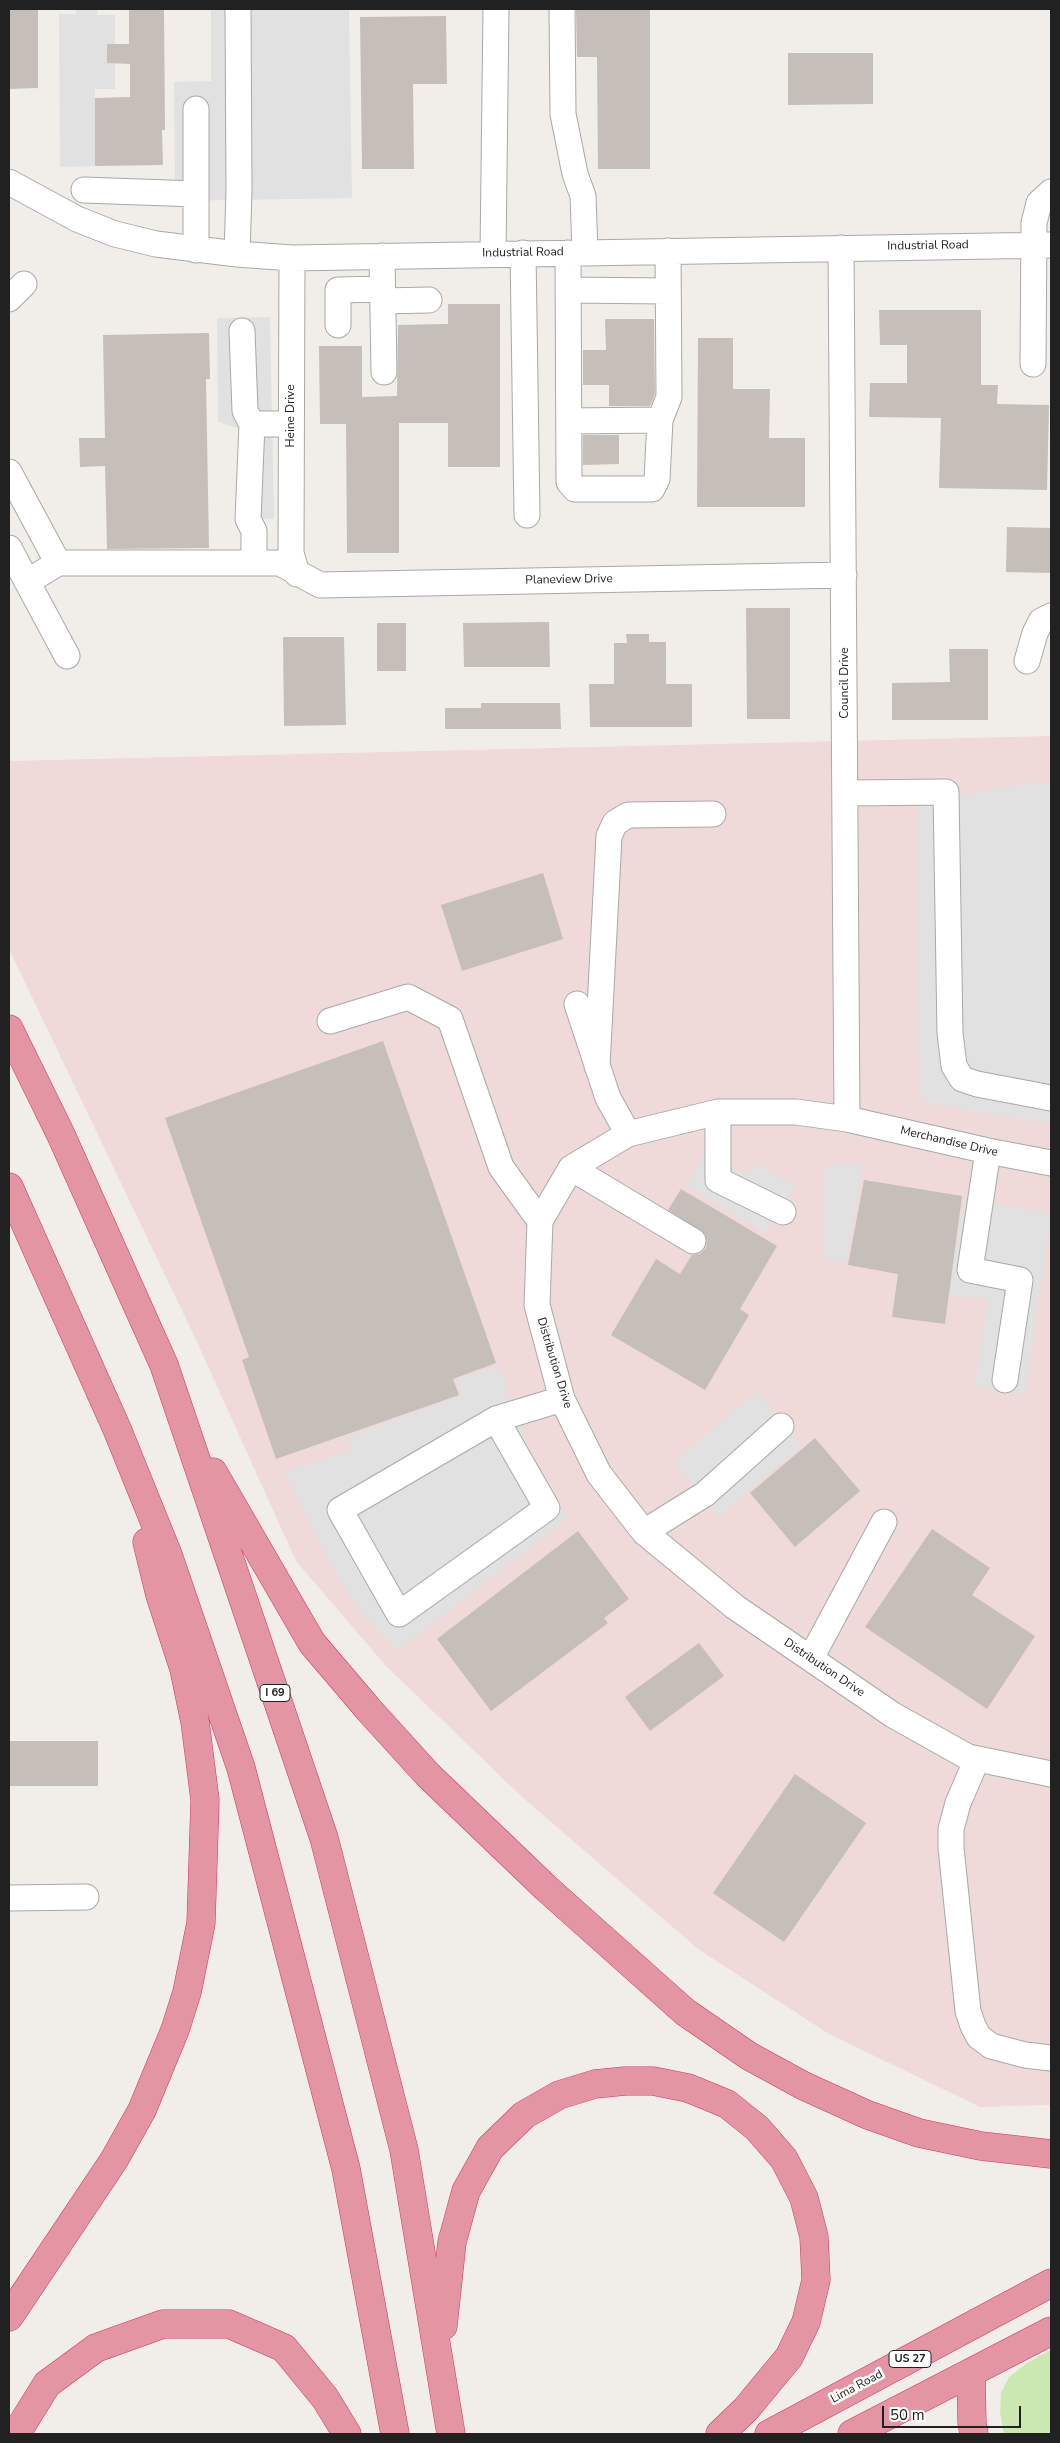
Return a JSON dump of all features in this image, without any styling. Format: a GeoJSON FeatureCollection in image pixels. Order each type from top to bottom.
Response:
{"type":"FeatureCollection","features":[{"type":"Feature","properties":{"kind":"highway","name":"I 69"},"geometry":{"type":"LineString","coordinates":[[9,1029],[61,1135],[164,1365],[324,1838],[404,2150],[451,2434]]}},
{"type":"Feature","properties":{"kind":"highway"},"geometry":{"type":"LineString","coordinates":[[9,1186],[118,1429],[168,1555],[241,1768],[346,2169],[395,2434]]}},
{"type":"Feature","properties":{"kind":"highway"},"geometry":{"type":"LineString","coordinates":[[181,1416],[270,1572],[318,1651],[428,1775],[546,1888],[686,2012],[749,2056],[804,2086],[868,2115],[936,2136],[981,2146],[1051,2154]]}},
{"type":"Feature","properties":{"kind":"highway"},"geometry":{"type":"LineString","coordinates":[[9,2317],[114,2160],[142,2110],[175,2030],[187,1992],[201,1923],[205,1800],[195,1722],[184,1669],[160,1595],[118,1429]]}},
{"type":"Feature","properties":{"kind":"highway"},"geometry":{"type":"LineString","coordinates":[[443,2387],[443,2314],[452,2242],[466,2191],[490,2148],[524,2116],[559,2095],[595,2084],[653,2081],[688,2088],[727,2104],[757,2128],[784,2158],[804,2198],[814,2237],[816,2280],[806,2322],[789,2357],[746,2408],[720,2434]]}},
{"type":"Feature","properties":{"kind":"highway","name":"Lima Road"},"geometry":{"type":"LineString","coordinates":[[769,2434],[1051,2283]]}},
{"type":"Feature","properties":{"kind":"highway"},"geometry":{"type":"LineString","coordinates":[[16,2434],[47,2384],[96,2348],[163,2324],[229,2324],[284,2348],[325,2398],[346,2434]]}},
{"type":"Feature","properties":{"kind":"highway"},"geometry":{"type":"LineString","coordinates":[[852,2434],[1051,2330]]}},
{"type":"Feature","properties":{"kind":"highway"},"geometry":{"type":"LineString","coordinates":[[971,2372],[974,2434]]}},
{"type":"Feature","properties":{"kind":"street"},"geometry":{"type":"LineString","coordinates":[[237,254],[239,191],[238,9]]}},
{"type":"Feature","properties":{"kind":"street"},"geometry":{"type":"LineString","coordinates":[[493,254],[496,9]]}},
{"type":"Feature","properties":{"kind":"street"},"geometry":{"type":"LineString","coordinates":[[562,9],[563,114],[575,174],[583,196],[576,252],[568,290],[569,482],[575,489],[652,489],[657,479],[660,420],[669,397],[668,251]]}},
{"type":"Feature","properties":{"kind":"street"},"geometry":{"type":"LineString","coordinates":[[196,109],[196,250]]}},
{"type":"Feature","properties":{"kind":"street","name":"Industrial Road"},"geometry":{"type":"LineString","coordinates":[[10,186],[77,219],[115,234],[196,250],[292,258],[1043,245]]}},
{"type":"Feature","properties":{"kind":"street"},"geometry":{"type":"LineString","coordinates":[[84,190],[196,194]]}},
{"type":"Feature","properties":{"kind":"street"},"geometry":{"type":"LineString","coordinates":[[1033,364],[1043,245],[1034,223],[1039,203],[1051,192]]}},
{"type":"Feature","properties":{"kind":"street","name":"Council Drive"},"geometry":{"type":"LineString","coordinates":[[841,248],[847,1119]]}},
{"type":"Feature","properties":{"kind":"street"},"geometry":{"type":"LineString","coordinates":[[523,254],[527,515]]}},
{"type":"Feature","properties":{"kind":"street"},"geometry":{"type":"LineString","coordinates":[[382,256],[384,372]]}},
{"type":"Feature","properties":{"kind":"street","name":"Heine Drive"},"geometry":{"type":"LineString","coordinates":[[292,258],[291,553],[297,574]]}},
{"type":"Feature","properties":{"kind":"street"},"geometry":{"type":"LineString","coordinates":[[338,325],[338,290],[429,300]]}},
{"type":"Feature","properties":{"kind":"street"},"geometry":{"type":"LineString","coordinates":[[568,290],[668,291]]}},
{"type":"Feature","properties":{"kind":"street"},"geometry":{"type":"LineString","coordinates":[[242,331],[245,411],[252,424],[248,519],[254,531],[254,563]]}},
{"type":"Feature","properties":{"kind":"street"},"geometry":{"type":"LineString","coordinates":[[569,421],[660,420]]}},
{"type":"Feature","properties":{"kind":"street"},"geometry":{"type":"LineString","coordinates":[[252,424],[291,424]]}},
{"type":"Feature","properties":{"kind":"street"},"geometry":{"type":"LineString","coordinates":[[9,472],[58,563],[27,582]]}},
{"type":"Feature","properties":{"kind":"street"},"geometry":{"type":"LineString","coordinates":[[9,548],[67,656]]}},
{"type":"Feature","properties":{"kind":"street","name":"Planeview Drive"},"geometry":{"type":"LineString","coordinates":[[58,563],[280,563],[320,585],[844,575]]}},
{"type":"Feature","properties":{"kind":"street"},"geometry":{"type":"LineString","coordinates":[[1027,661],[1034,633],[1041,621],[1051,616]]}},
{"type":"Feature","properties":{"kind":"street"},"geometry":{"type":"LineString","coordinates":[[846,793],[946,792],[950,1034],[954,1066],[962,1079],[977,1084],[1051,1098]]}},
{"type":"Feature","properties":{"kind":"street"},"geometry":{"type":"LineString","coordinates":[[597,1066],[609,836],[616,823],[628,815],[713,814]]}},
{"type":"Feature","properties":{"kind":"street"},"geometry":{"type":"LineString","coordinates":[[330,1022],[408,997],[450,1019],[501,1167],[540,1221]]}},
{"type":"Feature","properties":{"kind":"street"},"geometry":{"type":"LineString","coordinates":[[577,1004],[608,1098],[628,1134]]}},
{"type":"Feature","properties":{"kind":"street"},"geometry":{"type":"LineString","coordinates":[[718,1112],[718,1180],[783,1212]]}},
{"type":"Feature","properties":{"kind":"street"},"geometry":{"type":"LineString","coordinates":[[693,1241],[570,1168],[628,1134],[718,1112],[796,1112],[847,1119]]}},
{"type":"Feature","properties":{"kind":"street","name":"Merchandise Drive"},"geometry":{"type":"LineString","coordinates":[[847,1119],[988,1151],[1051,1163]]}},
{"type":"Feature","properties":{"kind":"street"},"geometry":{"type":"LineString","coordinates":[[988,1151],[970,1270],[1020,1280],[1004,1380]]}},
{"type":"Feature","properties":{"kind":"street","name":"Distribution Drive"},"geometry":{"type":"LineString","coordinates":[[570,1168],[540,1221],[537,1305],[562,1399],[598,1474],[644,1532],[734,1607],[893,1715],[968,1757],[1051,1774]]}},
{"type":"Feature","properties":{"kind":"street"},"geometry":{"type":"LineString","coordinates":[[496,1419],[547,1508],[399,1614],[340,1510],[496,1419],[562,1399]]}},
{"type":"Feature","properties":{"kind":"street"},"geometry":{"type":"LineString","coordinates":[[644,1532],[705,1494],[781,1426]]}},
{"type":"Feature","properties":{"kind":"street"},"geometry":{"type":"LineString","coordinates":[[811,1658],[884,1522]]}},
{"type":"Feature","properties":{"kind":"street"},"geometry":{"type":"LineString","coordinates":[[977,1759],[958,1803],[951,1829],[951,1848],[968,2011],[979,2037],[991,2046],[1025,2055],[1051,2058]]}},
{"type":"Feature","properties":{"kind":"street"},"geometry":{"type":"LineString","coordinates":[[9,1898],[86,1897]]}},
{"type":"Feature","properties":{"kind":"shaded area"},"geometry":{"type":"Polygon","coordinates":[[[76,9],[97,9],[97,15],[115,15],[115,89],[95,89],[96,166],[60,167],[59,14],[76,14],[76,9]]]}},
{"type":"Feature","properties":{"kind":"shaded area"},"geometry":{"type":"Polygon","coordinates":[[[211,9],[349,9],[352,198],[175,201],[174,82],[211,81],[211,9]]]}},
{"type":"Feature","properties":{"kind":"shaded area"},"geometry":{"type":"Polygon","coordinates":[[[270,317],[274,519],[247,518],[247,431],[218,422],[217,318],[270,317]]]}},
{"type":"Feature","properties":{"kind":"shaded area"},"geometry":{"type":"Polygon","coordinates":[[[1051,736],[1051,2105],[980,2107],[829,2034],[698,1949],[521,1796],[386,1666],[296,1561],[197,1342],[9,949],[9,761],[1051,736]]]}},
{"type":"Feature","properties":{"kind":"shaded area"},"geometry":{"type":"Polygon","coordinates":[[[1022,784],[1051,784],[1051,1124],[937,1105],[926,1100],[919,1091],[917,804],[1022,784]]]}},
{"type":"Feature","properties":{"kind":"shaded area"},"geometry":{"type":"Polygon","coordinates":[[[706,1151],[747,1176],[756,1164],[795,1186],[765,1233],[686,1185],[706,1151]]]}},
{"type":"Feature","properties":{"kind":"shaded area"},"geometry":{"type":"Polygon","coordinates":[[[843,1163],[863,1166],[846,1263],[823,1259],[824,1169],[843,1163]]]}},
{"type":"Feature","properties":{"kind":"shaded area"},"geometry":{"type":"Polygon","coordinates":[[[964,1199],[1051,1213],[1025,1395],[975,1386],[988,1300],[949,1294],[964,1199]]]}},
{"type":"Feature","properties":{"kind":"shaded area"},"geometry":{"type":"Polygon","coordinates":[[[499,1366],[527,1447],[568,1518],[397,1651],[362,1613],[333,1570],[284,1472],[352,1450],[347,1437],[462,1395],[458,1380],[499,1366]]]}},
{"type":"Feature","properties":{"kind":"shaded area"},"geometry":{"type":"Polygon","coordinates":[[[757,1391],[803,1446],[719,1516],[673,1462],[757,1391]]]}},
{"type":"Feature","properties":{"kind":"green space"},"geometry":{"type":"Polygon","coordinates":[[[1051,2350],[1051,2434],[1004,2434],[1000,2412],[1001,2393],[1009,2377],[1027,2363],[1051,2350]]]}},
{"type":"Feature","properties":{"kind":"building"},"geometry":{"type":"Polygon","coordinates":[[[9,9],[38,9],[38,88],[9,89],[9,9]]]}},
{"type":"Feature","properties":{"kind":"building"},"geometry":{"type":"Polygon","coordinates":[[[129,9],[164,9],[165,130],[162,130],[163,165],[95,166],[95,98],[130,97],[130,64],[107,63],[107,44],[129,44],[129,9]]]}},
{"type":"Feature","properties":{"kind":"building"},"geometry":{"type":"Polygon","coordinates":[[[576,9],[650,9],[650,169],[598,169],[597,57],[577,57],[576,9]]]}},
{"type":"Feature","properties":{"kind":"building"},"geometry":{"type":"Polygon","coordinates":[[[446,16],[447,84],[413,84],[414,169],[362,169],[360,17],[446,16]]]}},
{"type":"Feature","properties":{"kind":"building"},"geometry":{"type":"Polygon","coordinates":[[[788,53],[873,53],[873,104],[788,105],[788,53]]]}},
{"type":"Feature","properties":{"kind":"building"},"geometry":{"type":"Polygon","coordinates":[[[448,304],[500,304],[500,467],[448,467],[448,423],[399,423],[399,553],[347,553],[346,424],[320,424],[319,346],[362,346],[362,397],[397,396],[398,325],[448,324],[448,304]]]}},
{"type":"Feature","properties":{"kind":"building"},"geometry":{"type":"Polygon","coordinates":[[[879,310],[981,310],[981,385],[998,385],[997,404],[1049,405],[1047,490],[939,488],[941,418],[869,417],[870,383],[907,383],[907,345],[880,345],[879,310]]]}},
{"type":"Feature","properties":{"kind":"building"},"geometry":{"type":"Polygon","coordinates":[[[605,319],[654,319],[655,394],[650,406],[609,406],[609,385],[583,385],[583,350],[606,350],[605,319]]]}},
{"type":"Feature","properties":{"kind":"building"},"geometry":{"type":"Polygon","coordinates":[[[209,333],[210,379],[206,379],[209,548],[107,549],[105,466],[80,467],[79,438],[105,438],[103,335],[209,333]]]}},
{"type":"Feature","properties":{"kind":"building"},"geometry":{"type":"Polygon","coordinates":[[[698,338],[733,338],[733,389],[770,389],[769,438],[805,438],[805,507],[697,507],[698,338]]]}},
{"type":"Feature","properties":{"kind":"building"},"geometry":{"type":"Polygon","coordinates":[[[583,435],[619,435],[619,464],[583,465],[583,435]]]}},
{"type":"Feature","properties":{"kind":"building"},"geometry":{"type":"Polygon","coordinates":[[[1007,527],[1051,528],[1051,573],[1006,572],[1007,527]]]}},
{"type":"Feature","properties":{"kind":"building"},"geometry":{"type":"Polygon","coordinates":[[[746,608],[790,608],[790,719],[747,719],[746,608]]]}},
{"type":"Feature","properties":{"kind":"building"},"geometry":{"type":"Polygon","coordinates":[[[549,622],[550,667],[464,667],[463,623],[549,622]]]}},
{"type":"Feature","properties":{"kind":"building"},"geometry":{"type":"Polygon","coordinates":[[[377,623],[406,623],[406,671],[377,671],[377,623]]]}},
{"type":"Feature","properties":{"kind":"building"},"geometry":{"type":"Polygon","coordinates":[[[626,634],[649,634],[649,642],[666,642],[666,684],[692,684],[692,727],[590,727],[589,684],[614,684],[614,643],[627,643],[626,634]]]}},
{"type":"Feature","properties":{"kind":"building"},"geometry":{"type":"Polygon","coordinates":[[[283,637],[344,637],[346,725],[284,726],[283,637]]]}},
{"type":"Feature","properties":{"kind":"building"},"geometry":{"type":"Polygon","coordinates":[[[949,649],[988,649],[988,720],[892,720],[892,683],[950,682],[949,649]]]}},
{"type":"Feature","properties":{"kind":"building"},"geometry":{"type":"Polygon","coordinates":[[[481,703],[560,703],[561,729],[445,729],[445,708],[481,708],[481,703]]]}},
{"type":"Feature","properties":{"kind":"building"},"geometry":{"type":"Polygon","coordinates":[[[543,873],[563,939],[462,971],[441,905],[543,873]]]}},
{"type":"Feature","properties":{"kind":"building"},"geometry":{"type":"Polygon","coordinates":[[[383,1041],[496,1363],[453,1379],[459,1395],[276,1459],[242,1360],[249,1357],[165,1118],[383,1041]]]}},
{"type":"Feature","properties":{"kind":"building"},"geometry":{"type":"Polygon","coordinates":[[[864,1180],[962,1196],[945,1324],[892,1317],[898,1274],[848,1265],[864,1180]]]}},
{"type":"Feature","properties":{"kind":"building"},"geometry":{"type":"Polygon","coordinates":[[[681,1189],[777,1246],[740,1309],[749,1315],[705,1390],[611,1335],[656,1259],[680,1274],[692,1255],[700,1254],[706,1248],[705,1234],[668,1210],[681,1189]]]}},
{"type":"Feature","properties":{"kind":"building"},"geometry":{"type":"Polygon","coordinates":[[[815,1438],[860,1491],[795,1547],[750,1493],[815,1438]]]}},
{"type":"Feature","properties":{"kind":"building"},"geometry":{"type":"Polygon","coordinates":[[[932,1529],[990,1568],[972,1595],[1035,1636],[987,1709],[865,1627],[932,1529]]]}},
{"type":"Feature","properties":{"kind":"building"},"geometry":{"type":"Polygon","coordinates":[[[578,1531],[629,1599],[604,1618],[608,1623],[491,1711],[437,1639],[578,1531]]]}},
{"type":"Feature","properties":{"kind":"building"},"geometry":{"type":"Polygon","coordinates":[[[699,1643],[724,1676],[650,1731],[625,1697],[699,1643]]]}},
{"type":"Feature","properties":{"kind":"building"},"geometry":{"type":"Polygon","coordinates":[[[9,1741],[98,1741],[98,1786],[9,1786],[9,1741]]]}},
{"type":"Feature","properties":{"kind":"building"},"geometry":{"type":"Polygon","coordinates":[[[795,1774],[866,1823],[784,1942],[713,1893],[795,1774]]]}}]}
